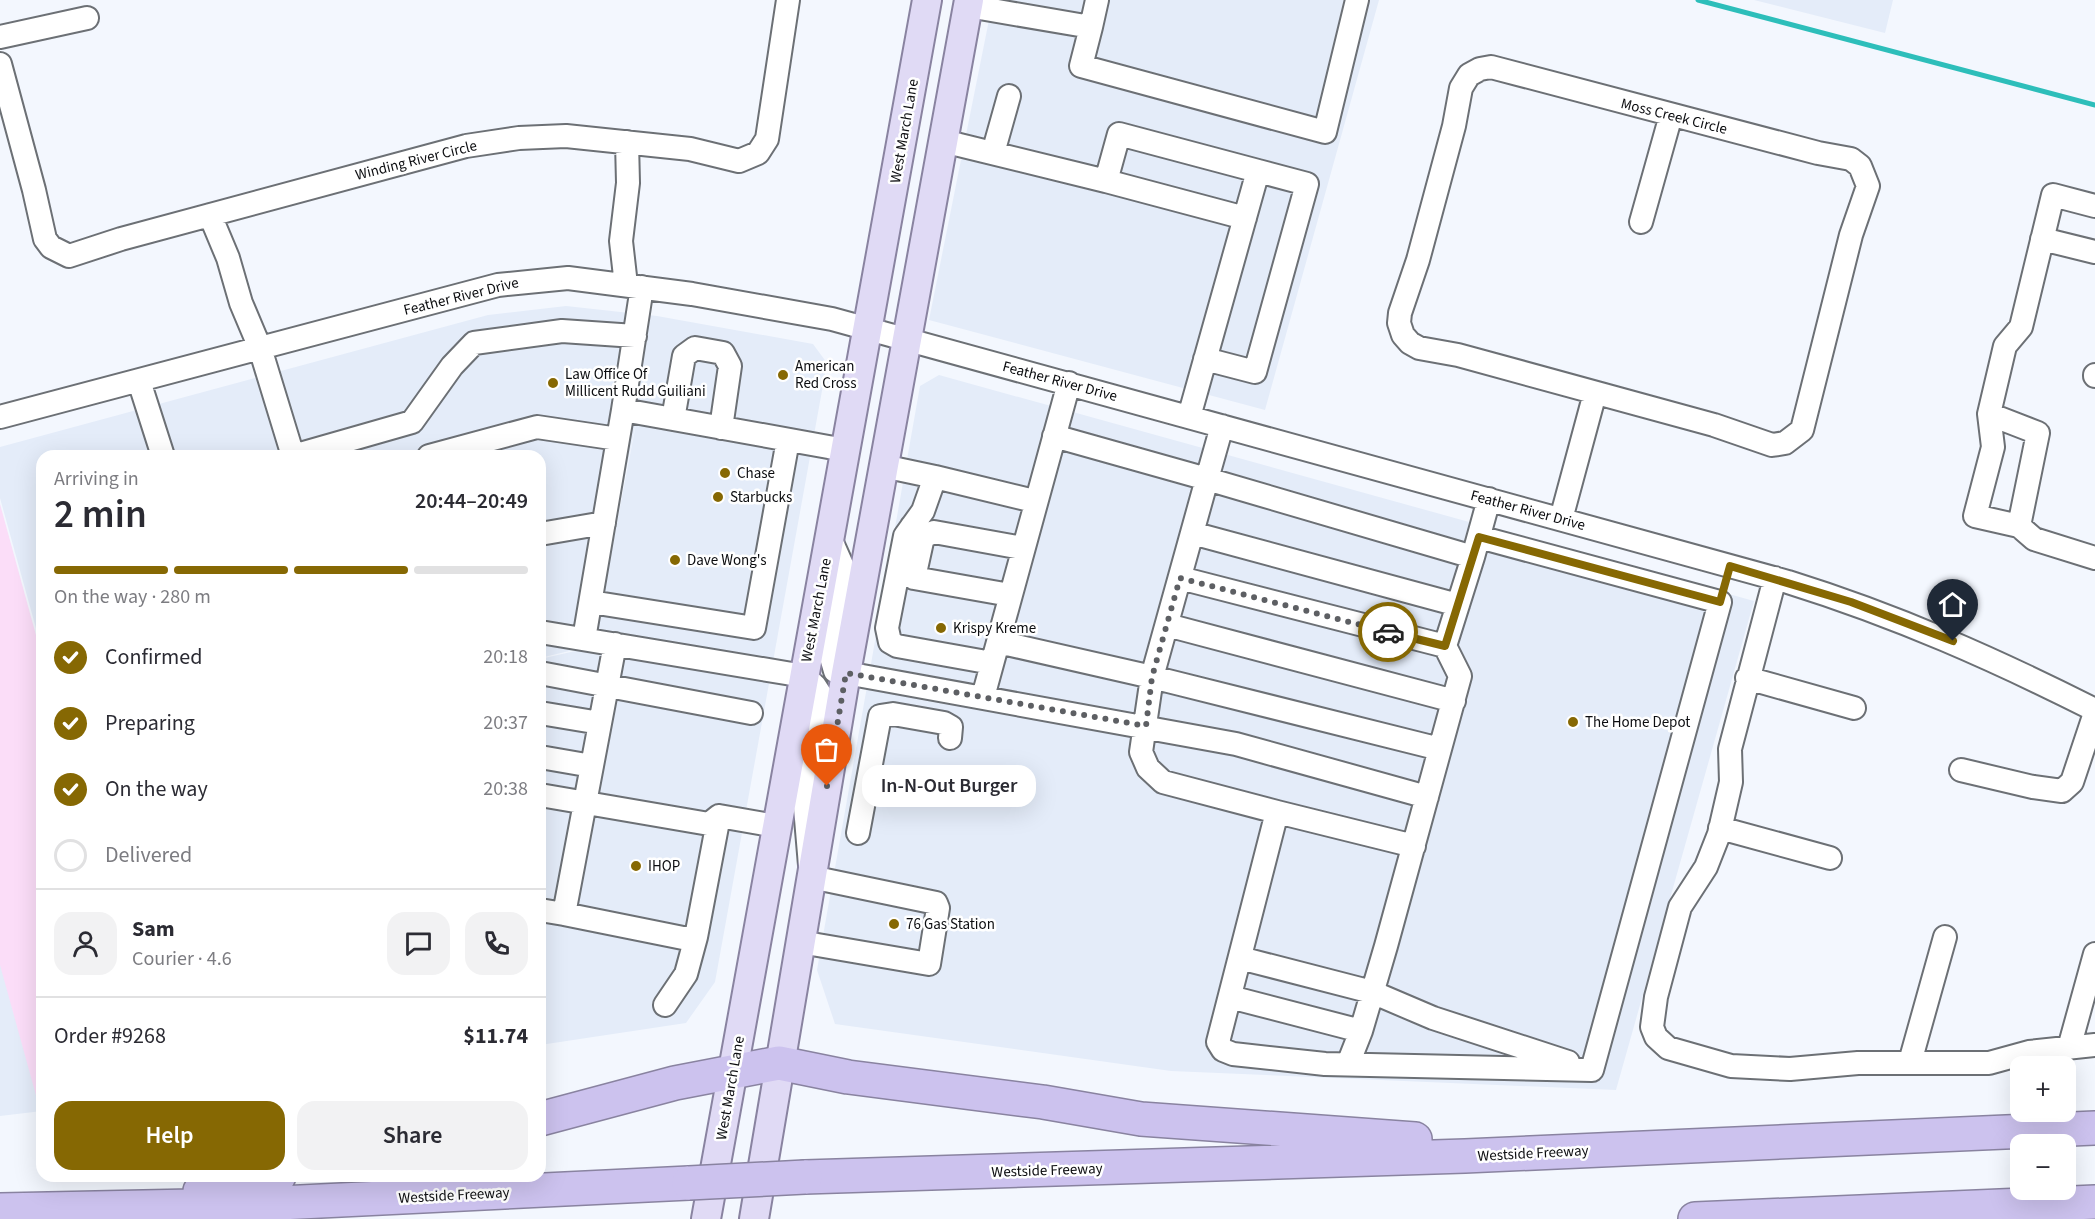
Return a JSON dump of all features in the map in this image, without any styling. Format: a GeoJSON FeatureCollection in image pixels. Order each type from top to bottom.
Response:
{"type":"FeatureCollection","features":[{"type":"Feature","properties":{"kind":"highway"},"geometry":{"type":"LineString","coordinates":[[546,1117],[675,1083],[733,1070],[779,1064],[848,1077],[1043,1102],[1141,1119],[1414,1139],[1465,1156]]}},
{"type":"Feature","properties":{"kind":"highway","name":"Westside Freeway"},"geometry":{"type":"LineString","coordinates":[[0,1210],[134,1206],[234,1195],[689,1183],[805,1177],[1465,1156],[2095,1128]]}},
{"type":"Feature","properties":{"kind":"highway"},"geometry":{"type":"LineString","coordinates":[[234,1195],[265,1182]]}},
{"type":"Feature","properties":{"kind":"highway"},"geometry":{"type":"LineString","coordinates":[[1695,1219],[2095,1202]]}},
{"type":"Feature","properties":{"kind":"main road","name":"West March Lane"},"geometry":{"type":"LineString","coordinates":[[706,1219],[927,0]]}},
{"type":"Feature","properties":{"kind":"main road"},"geometry":{"type":"LineString","coordinates":[[754,1219],[846,673],[968,3]]}},
{"type":"Feature","properties":{"kind":"street","name":"Winding River Circle"},"geometry":{"type":"LineString","coordinates":[[0,64],[45,239],[61,254],[76,255],[121,239],[466,146],[519,138],[566,136],[627,142],[690,149],[739,161],[758,153],[767,139],[788,0]]}},
{"type":"Feature","properties":{"kind":"street"},"geometry":{"type":"LineString","coordinates":[[1097,0],[1081,66],[1325,132],[1357,0]]}},
{"type":"Feature","properties":{"kind":"street"},"geometry":{"type":"LineString","coordinates":[[968,3],[1091,27]]}},
{"type":"Feature","properties":{"kind":"street"},"geometry":{"type":"LineString","coordinates":[[0,37],[87,18]]}},
{"type":"Feature","properties":{"kind":"street","name":"Moss Creek Circle"},"geometry":{"type":"LineString","coordinates":[[1491,68],[1851,159],[1865,175],[1866,196],[1851,235],[1802,430],[1796,437],[1785,444],[1772,445],[1714,425],[1595,393],[1458,355],[1419,348],[1403,335],[1399,323],[1400,313],[1418,260],[1461,88],[1469,75],[1480,69],[1491,68]]}},
{"type":"Feature","properties":{"kind":"street"},"geometry":{"type":"LineString","coordinates":[[993,153],[1009,96]]}},
{"type":"Feature","properties":{"kind":"street"},"geometry":{"type":"LineString","coordinates":[[1641,222],[1671,115]]}},
{"type":"Feature","properties":{"kind":"street"},"geometry":{"type":"LineString","coordinates":[[1106,181],[1119,134],[1307,184],[1255,372],[1205,359]]}},
{"type":"Feature","properties":{"kind":"street"},"geometry":{"type":"LineString","coordinates":[[943,141],[1245,218]]}},
{"type":"Feature","properties":{"kind":"street"},"geometry":{"type":"LineString","coordinates":[[584,639],[634,336],[634,286],[621,241],[628,183],[627,142]]}},
{"type":"Feature","properties":{"kind":"street"},"geometry":{"type":"LineString","coordinates":[[1189,417],[1258,171]]}},
{"type":"Feature","properties":{"kind":"street"},"geometry":{"type":"LineString","coordinates":[[2095,206],[2053,195],[2021,327],[2005,346],[1989,414],[1993,447],[1975,516],[2019,526],[2034,539],[2095,558]]}},
{"type":"Feature","properties":{"kind":"street"},"geometry":{"type":"LineString","coordinates":[[210,215],[228,258],[241,303],[260,348],[291,450]]}},
{"type":"Feature","properties":{"kind":"street"},"geometry":{"type":"LineString","coordinates":[[2042,239],[2095,252]]}},
{"type":"Feature","properties":{"kind":"street","name":"Feather River Drive"},"geometry":{"type":"LineString","coordinates":[[0,417],[498,285],[567,278],[634,286],[832,319],[1775,578],[1851,602],[1936,634],[2003,663],[2095,712]]}},
{"type":"Feature","properties":{"kind":"street"},"geometry":{"type":"LineString","coordinates":[[314,450],[412,422],[452,366],[474,343],[562,331],[634,336]]}},
{"type":"Feature","properties":{"kind":"street"},"geometry":{"type":"LineString","coordinates":[[673,419],[684,356],[695,348],[723,353],[730,366],[720,428]]}},
{"type":"Feature","properties":{"kind":"street"},"geometry":{"type":"LineString","coordinates":[[139,381],[161,450]]}},
{"type":"Feature","properties":{"kind":"street"},"geometry":{"type":"LineString","coordinates":[[983,697],[1034,501],[1069,383]]}},
{"type":"Feature","properties":{"kind":"street"},"geometry":{"type":"LineString","coordinates":[[1561,519],[1595,393]]}},
{"type":"Feature","properties":{"kind":"street"},"geometry":{"type":"LineString","coordinates":[[623,410],[845,450]]}},
{"type":"Feature","properties":{"kind":"street"},"geometry":{"type":"LineString","coordinates":[[1989,414],[2038,433],[2019,526]]}},
{"type":"Feature","properties":{"kind":"street"},"geometry":{"type":"LineString","coordinates":[[1222,426],[1152,677],[1141,752],[1148,768],[1163,782],[1414,846]]}},
{"type":"Feature","properties":{"kind":"street"},"geometry":{"type":"LineString","coordinates":[[451,450],[537,427],[618,439]]}},
{"type":"Feature","properties":{"kind":"street"},"geometry":{"type":"LineString","coordinates":[[1054,436],[1207,479],[1476,547],[1720,602]]}},
{"type":"Feature","properties":{"kind":"street"},"geometry":{"type":"LineString","coordinates":[[591,602],[754,628],[788,440]]}},
{"type":"Feature","properties":{"kind":"street"},"geometry":{"type":"LineString","coordinates":[[883,466],[932,486],[1034,501]]}},
{"type":"Feature","properties":{"kind":"street"},"geometry":{"type":"LineString","coordinates":[[932,486],[918,532],[914,578],[1011,596]]}},
{"type":"Feature","properties":{"kind":"street"},"geometry":{"type":"LineString","coordinates":[[1347,1065],[1361,1031],[1454,701],[1460,676],[1445,646],[1489,499]]}},
{"type":"Feature","properties":{"kind":"street"},"geometry":{"type":"LineString","coordinates":[[546,533],[604,523]]}},
{"type":"Feature","properties":{"kind":"street"},"geometry":{"type":"LineString","coordinates":[[1022,548],[934,532],[918,532],[905,536],[887,628],[890,642],[897,646],[995,652],[1152,677],[1440,749]]}},
{"type":"Feature","properties":{"kind":"street"},"geometry":{"type":"LineString","coordinates":[[1192,533],[1458,605]]}},
{"type":"Feature","properties":{"kind":"street"},"geometry":{"type":"LineString","coordinates":[[830,538],[842,565],[829,650],[835,671],[1236,744],[1427,797]]}},
{"type":"Feature","properties":{"kind":"street"},"geometry":{"type":"LineString","coordinates":[[1592,1070],[1730,566]]}},
{"type":"Feature","properties":{"kind":"street"},"geometry":{"type":"LineString","coordinates":[[1180,578],[1445,646]]}},
{"type":"Feature","properties":{"kind":"street"},"geometry":{"type":"LineString","coordinates":[[1775,578],[1730,749],[1731,782],[1720,828],[1706,867],[1680,907],[1656,997],[1652,1027],[1656,1036],[1668,1048],[1731,1066],[1790,1069],[1910,1062],[1989,1063],[2029,1052],[2095,1045]]}},
{"type":"Feature","properties":{"kind":"street"},"geometry":{"type":"LineString","coordinates":[[1167,625],[1454,701]]}},
{"type":"Feature","properties":{"kind":"street"},"geometry":{"type":"LineString","coordinates":[[546,633],[804,676],[824,700],[805,807],[811,877],[936,903],[938,908],[929,964],[800,942]]}},
{"type":"Feature","properties":{"kind":"street"},"geometry":{"type":"LineString","coordinates":[[564,914],[615,644]]}},
{"type":"Feature","properties":{"kind":"street"},"geometry":{"type":"LineString","coordinates":[[546,674],[751,713]]}},
{"type":"Feature","properties":{"kind":"street"},"geometry":{"type":"LineString","coordinates":[[1748,678],[1854,708]]}},
{"type":"Feature","properties":{"kind":"street"},"geometry":{"type":"LineString","coordinates":[[1961,770],[2033,787],[2062,791],[2072,782],[2095,712]]}},
{"type":"Feature","properties":{"kind":"street"},"geometry":{"type":"LineString","coordinates":[[546,714],[600,723]]}},
{"type":"Feature","properties":{"kind":"street"},"geometry":{"type":"LineString","coordinates":[[858,833],[880,716],[893,714],[944,723],[951,728],[950,738]]}},
{"type":"Feature","properties":{"kind":"street"},"geometry":{"type":"LineString","coordinates":[[546,758],[592,766]]}},
{"type":"Feature","properties":{"kind":"street"},"geometry":{"type":"LineString","coordinates":[[546,796],[709,824],[719,816],[776,826]]}},
{"type":"Feature","properties":{"kind":"street"},"geometry":{"type":"LineString","coordinates":[[1277,812],[1218,1042],[1223,1050],[1233,1054],[1347,1065],[1592,1070]]}},
{"type":"Feature","properties":{"kind":"street"},"geometry":{"type":"LineString","coordinates":[[665,1005],[686,974],[696,937],[719,816]]}},
{"type":"Feature","properties":{"kind":"street"},"geometry":{"type":"LineString","coordinates":[[1720,828],[1830,858]]}},
{"type":"Feature","properties":{"kind":"street"},"geometry":{"type":"LineString","coordinates":[[546,911],[683,938],[696,937]]}},
{"type":"Feature","properties":{"kind":"street"},"geometry":{"type":"LineString","coordinates":[[1910,1062],[1945,937]]}},
{"type":"Feature","properties":{"kind":"street"},"geometry":{"type":"LineString","coordinates":[[2069,1048],[2095,954]]}},
{"type":"Feature","properties":{"kind":"street"},"geometry":{"type":"LineString","coordinates":[[1240,958],[1372,992],[1433,1018],[1592,1070]]}},
{"type":"Feature","properties":{"kind":"street"},"geometry":{"type":"LineString","coordinates":[[1230,997],[1361,1031]]}},
{"type":"Feature","properties":{"kind":"shaded area"},"geometry":{"type":"Polygon","coordinates":[[[993,0],[1379,0],[1265,410],[929,320],[993,0]]]}},
{"type":"Feature","properties":{"kind":"shaded area"},"geometry":{"type":"Polygon","coordinates":[[[1754,0],[1893,0],[1885,33],[1754,0]]]}},
{"type":"Feature","properties":{"kind":"shaded area"},"geometry":{"type":"Polygon","coordinates":[[[566,306],[657,316],[813,344],[827,363],[715,982],[686,1023],[546,1044],[546,658],[593,647],[641,398],[590,646],[546,657],[546,450],[36,450],[36,628],[0,498],[0,447],[488,315],[566,306]]]}},
{"type":"Feature","properties":{"kind":"shaded area"},"geometry":{"type":"Polygon","coordinates":[[[939,375],[1754,601],[1616,1090],[1171,1071],[835,1024],[817,970],[920,386],[939,375]]]}},
{"type":"Feature","properties":{"kind":"shaded area"},"geometry":{"type":"Polygon","coordinates":[[[0,504],[36,635],[36,1095],[0,965],[0,504]]]}},
{"type":"Feature","properties":{"kind":"shaded area"},"geometry":{"type":"Polygon","coordinates":[[[0,950],[36,1088],[36,1112],[0,1116],[0,950]]]}},
{"type":"Feature","properties":{"kind":"waterway"},"geometry":{"type":"LineString","coordinates":[[1698,0],[2095,105]]}},
{"type":"Feature","properties":{"kind":"way so far"},"geometry":{"type":"LineString","coordinates":[[827,786],[846,673],[1146,726],[1152,677],[1180,578],[1388,632]]}},
{"type":"Feature","properties":{"kind":"place","name":"American Red Cross"},"geometry":{"type":"Point","coordinates":[783,375]}},
{"type":"Feature","properties":{"kind":"place","name":"Law Office Of Millicent Rudd Guiliani"},"geometry":{"type":"Point","coordinates":[553,383]}},
{"type":"Feature","properties":{"kind":"place","name":"Chase"},"geometry":{"type":"Point","coordinates":[725,473]}},
{"type":"Feature","properties":{"kind":"place","name":"Starbucks"},"geometry":{"type":"Point","coordinates":[718,497]}},
{"type":"Feature","properties":{"kind":"place","name":"Dave Wong's"},"geometry":{"type":"Point","coordinates":[675,560]}},
{"type":"Feature","properties":{"kind":"place","name":"Krispy Kreme"},"geometry":{"type":"Point","coordinates":[941,628]}},
{"type":"Feature","properties":{"kind":"place","name":"The Home Depot"},"geometry":{"type":"Point","coordinates":[1573,722]}},
{"type":"Feature","properties":{"kind":"place","name":"In-N-Out Burger"},"geometry":{"type":"Point","coordinates":[827,786]}},
{"type":"Feature","properties":{"kind":"place","name":"IHOP"},"geometry":{"type":"Point","coordinates":[636,866]}},
{"type":"Feature","properties":{"kind":"place","name":"76 Gas Station"},"geometry":{"type":"Point","coordinates":[894,924]}},
{"type":"Feature","properties":{"kind":"route"},"geometry":{"type":"LineString","coordinates":[[1388,632],[1445,646],[1479,537],[1720,602],[1730,566],[1851,602],[1953,641]]}}]}
